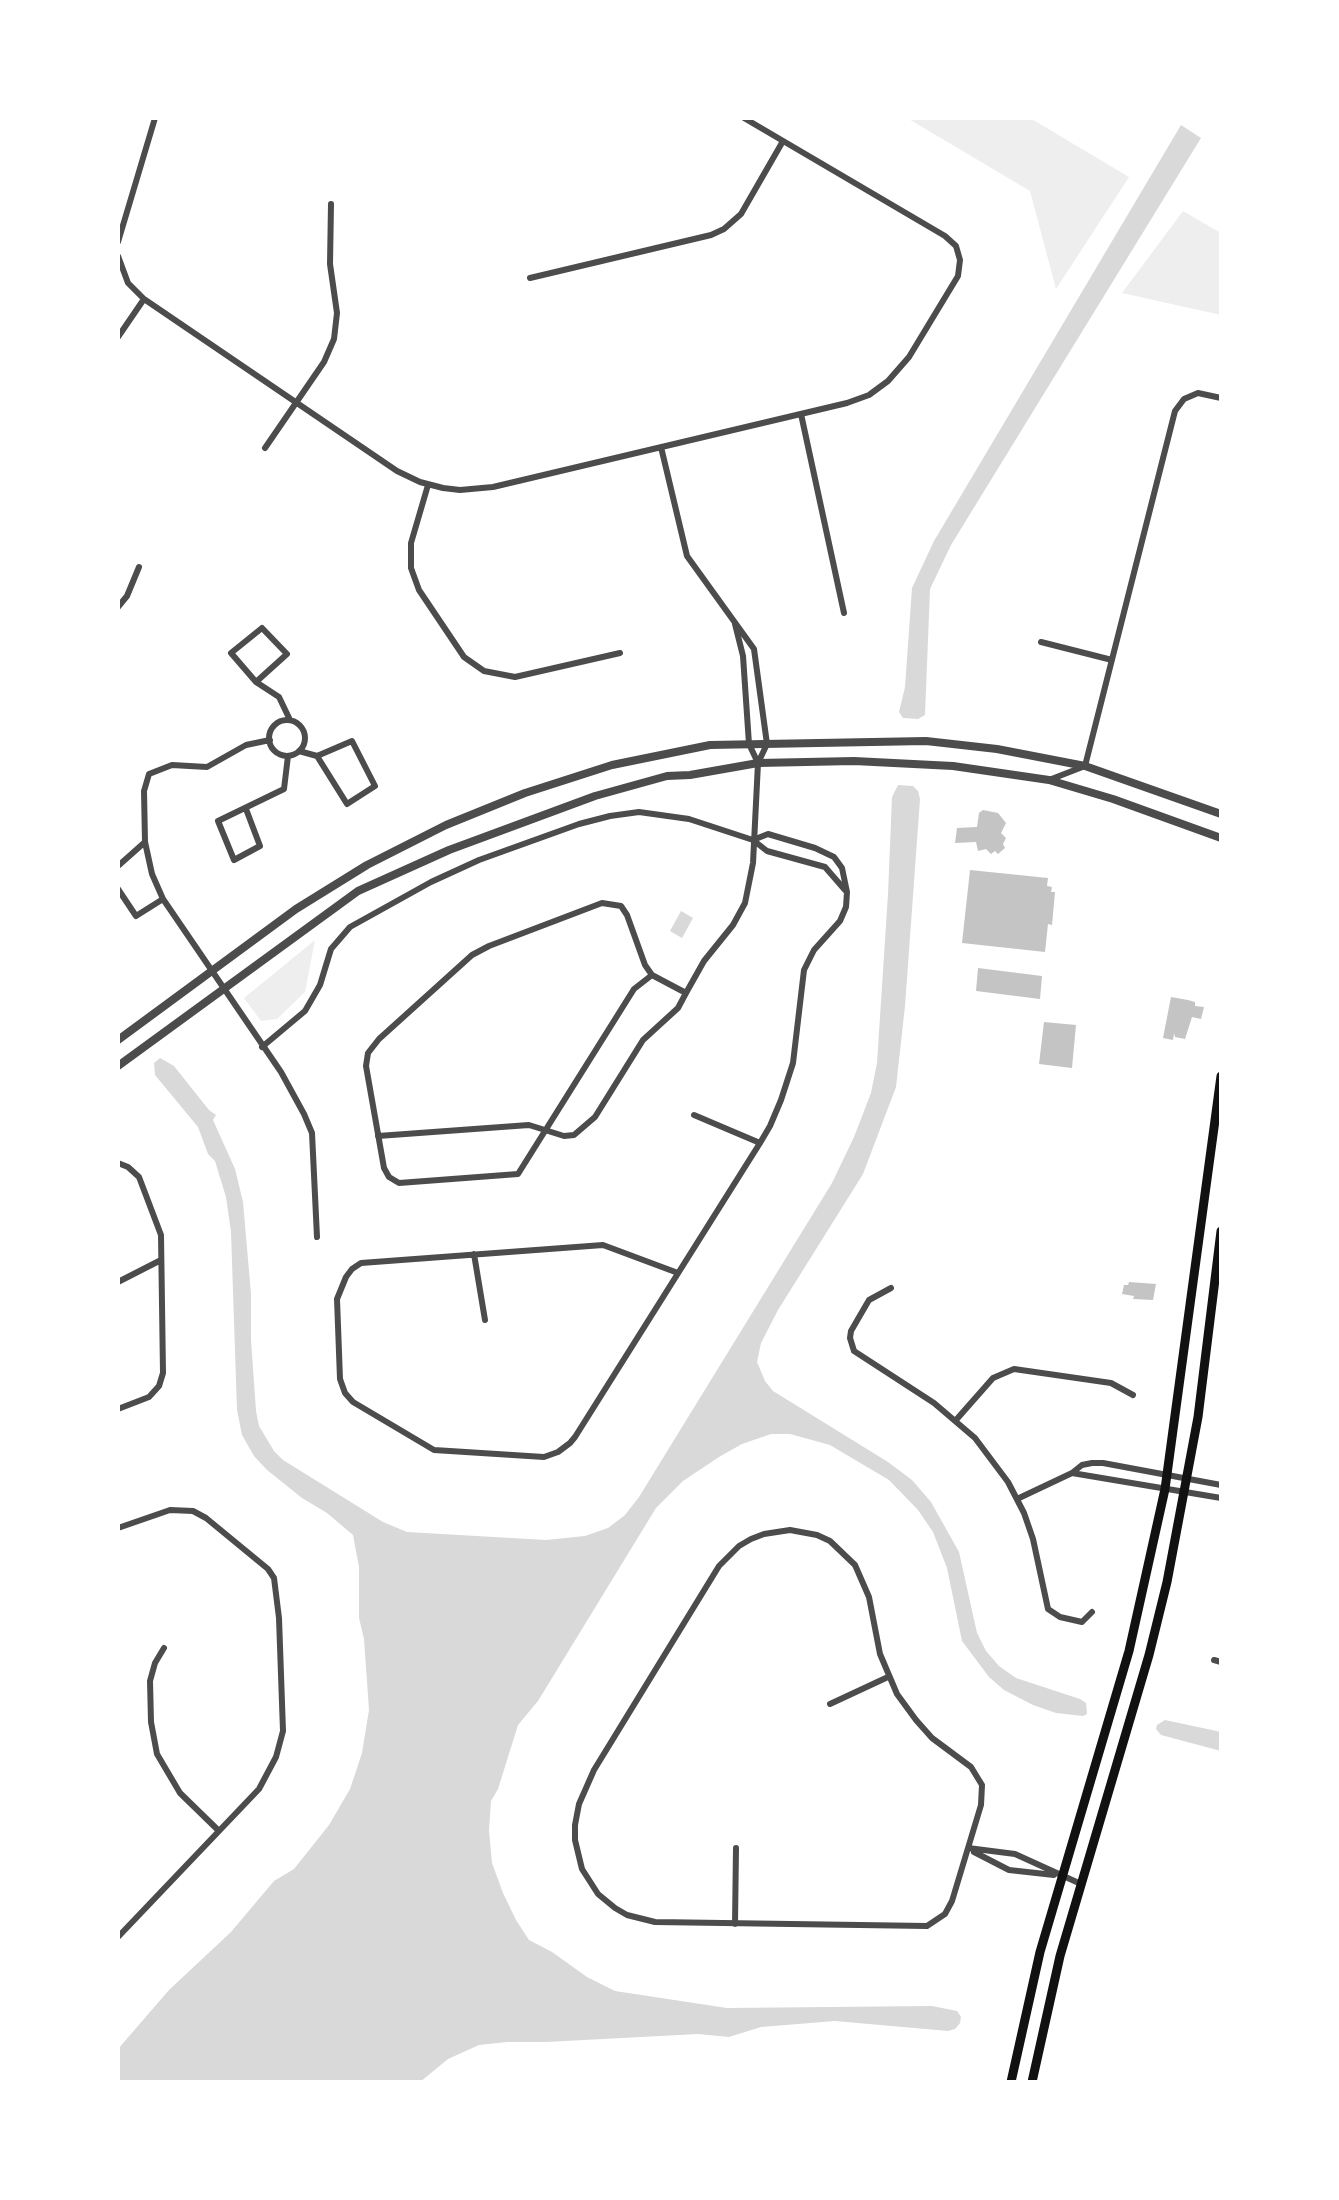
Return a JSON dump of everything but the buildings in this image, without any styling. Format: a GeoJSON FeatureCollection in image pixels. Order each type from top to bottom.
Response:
{"type":"FeatureCollection","features":[{"type":"Feature","properties":{"kind":"main road"},"geometry":{"type":"LineString","coordinates":[[1011,2082],[1025,2010],[1129,1651],[1165,1489],[1221,1076]]}},
{"type":"Feature","properties":{"kind":"main road"},"geometry":{"type":"LineString","coordinates":[[1032,2082],[1049,2000],[1149,1655],[1186,1492],[1221,1231]]}},
{"type":"Feature","properties":{"kind":"street"},"geometry":{"type":"LineString","coordinates":[[118,242],[155,118]]}},
{"type":"Feature","properties":{"kind":"street"},"geometry":{"type":"LineString","coordinates":[[118,256],[128,283],[144,299],[397,471],[428,485],[477,489],[862,398],[888,381],[909,357],[958,276],[960,260],[956,246],[945,236],[744,118]]}},
{"type":"Feature","properties":{"kind":"street"},"geometry":{"type":"LineString","coordinates":[[530,278],[711,235],[724,229],[741,214],[783,141]]}},
{"type":"Feature","properties":{"kind":"street"},"geometry":{"type":"LineString","coordinates":[[265,448],[328,355],[336,331],[329,241],[331,204]]}},
{"type":"Feature","properties":{"kind":"street"},"geometry":{"type":"LineString","coordinates":[[118,337],[144,299]]}},
{"type":"Feature","properties":{"kind":"street"},"geometry":{"type":"LineString","coordinates":[[1085,766],[1175,411],[1184,399],[1198,393],[1221,398]]}},
{"type":"Feature","properties":{"kind":"street"},"geometry":{"type":"LineString","coordinates":[[801,414],[844,613]]}},
{"type":"Feature","properties":{"kind":"street"},"geometry":{"type":"LineString","coordinates":[[378,1136],[529,1125],[564,1136],[574,1135],[595,1117],[643,1040],[678,1008],[704,961],[742,911],[752,880],[758,763],[767,744],[754,649],[687,556],[661,447]]}},
{"type":"Feature","properties":{"kind":"street"},"geometry":{"type":"LineString","coordinates":[[428,485],[411,543],[413,575],[419,590],[464,657],[484,671],[515,677],[620,653]]}},
{"type":"Feature","properties":{"kind":"street"},"geometry":{"type":"LineString","coordinates":[[118,607],[127,596],[139,567]]}},
{"type":"Feature","properties":{"kind":"street"},"geometry":{"type":"LineString","coordinates":[[734,621],[743,656],[749,744],[758,763]]}},
{"type":"Feature","properties":{"kind":"street"},"geometry":{"type":"LineString","coordinates":[[256,682],[287,654],[262,628],[231,653],[256,682],[279,697],[290,720],[303,730],[305,741],[299,751],[288,756],[278,753],[270,740]]}},
{"type":"Feature","properties":{"kind":"street"},"geometry":{"type":"LineString","coordinates":[[1041,642],[1112,660]]}},
{"type":"Feature","properties":{"kind":"street"},"geometry":{"type":"LineString","coordinates":[[270,740],[275,725],[290,720]]}},
{"type":"Feature","properties":{"kind":"street"},"geometry":{"type":"LineString","coordinates":[[270,740],[246,745],[207,767],[172,765],[149,774],[144,791],[145,842],[152,874],[163,899],[295,1096],[312,1133],[317,1237]]}},
{"type":"Feature","properties":{"kind":"street"},"geometry":{"type":"LineString","coordinates":[[299,751],[317,756],[352,741],[375,786],[347,804],[317,756]]}},
{"type":"Feature","properties":{"kind":"street"},"geometry":{"type":"LineString","coordinates":[[118,1040],[296,909],[367,865],[446,825],[525,793],[612,765],[710,745],[926,741],[997,749],[1085,766],[1221,814]]}},
{"type":"Feature","properties":{"kind":"street"},"geometry":{"type":"LineString","coordinates":[[246,809],[260,846],[234,860],[218,821],[284,789],[288,756]]}},
{"type":"Feature","properties":{"kind":"street"},"geometry":{"type":"LineString","coordinates":[[118,1066],[358,891],[449,850],[595,796],[667,776],[758,763],[854,761],[953,766],[1049,780],[1113,799],[1221,838]]}},
{"type":"Feature","properties":{"kind":"street"},"geometry":{"type":"LineString","coordinates":[[1049,780],[1085,766]]}},
{"type":"Feature","properties":{"kind":"street"},"geometry":{"type":"LineString","coordinates":[[262,1047],[305,1011],[320,985],[331,949],[344,931],[389,904],[479,860],[579,824],[639,812],[689,819],[753,840],[767,851],[825,867],[847,892]]}},
{"type":"Feature","properties":{"kind":"street"},"geometry":{"type":"LineString","coordinates":[[678,1273],[603,1245],[361,1263],[346,1277],[337,1299],[340,1379],[345,1393],[353,1402],[434,1450],[536,1457],[551,1455],[565,1448],[575,1437],[760,1143],[781,1100],[793,1063],[804,970],[814,950],[840,921],[846,907],[847,892],[842,868],[834,857],[768,834],[753,840]]}},
{"type":"Feature","properties":{"kind":"street"},"geometry":{"type":"LineString","coordinates":[[118,866],[145,842]]}},
{"type":"Feature","properties":{"kind":"street"},"geometry":{"type":"LineString","coordinates":[[118,889],[136,916],[163,899]]}},
{"type":"Feature","properties":{"kind":"street"},"geometry":{"type":"LineString","coordinates":[[652,975],[634,989],[518,1174],[399,1183],[389,1177],[384,1168],[366,1066],[368,1053],[379,1039],[472,955],[602,903],[621,906],[652,975],[686,993]]}},
{"type":"Feature","properties":{"kind":"street"},"geometry":{"type":"LineString","coordinates":[[694,1115],[760,1143]]}},
{"type":"Feature","properties":{"kind":"street"},"geometry":{"type":"LineString","coordinates":[[118,1163],[134,1171],[143,1184],[161,1235],[163,1373],[159,1386],[149,1397],[118,1409]]}},
{"type":"Feature","properties":{"kind":"street"},"geometry":{"type":"LineString","coordinates":[[474,1254],[485,1320]]}},
{"type":"Feature","properties":{"kind":"street"},"geometry":{"type":"LineString","coordinates":[[118,1282],[161,1260]]}},
{"type":"Feature","properties":{"kind":"street"},"geometry":{"type":"LineString","coordinates":[[891,1288],[869,1300],[851,1331],[851,1345],[860,1357],[956,1420],[993,1459],[1017,1499],[1033,1539],[1048,1609],[1060,1617],[1082,1622],[1092,1612]]}},
{"type":"Feature","properties":{"kind":"street"},"geometry":{"type":"LineString","coordinates":[[956,1420],[993,1378],[1014,1369],[1111,1383],[1133,1395]]}},
{"type":"Feature","properties":{"kind":"street"},"geometry":{"type":"LineString","coordinates":[[1017,1499],[1072,1473],[1082,1465],[1103,1463],[1221,1485]]}},
{"type":"Feature","properties":{"kind":"street"},"geometry":{"type":"LineString","coordinates":[[1072,1473],[1221,1498]]}},
{"type":"Feature","properties":{"kind":"street"},"geometry":{"type":"LineString","coordinates":[[118,1528],[170,1510],[193,1511],[258,1559],[274,1578],[279,1618],[282,1740],[264,1782],[118,1937]]}},
{"type":"Feature","properties":{"kind":"street"},"geometry":{"type":"LineString","coordinates":[[777,1531],[804,1532],[836,1545],[855,1565],[865,1583],[874,1631],[888,1677],[916,1720],[932,1738],[971,1767],[979,1778],[983,1799],[968,1848],[949,1908],[940,1919],[927,1926],[735,1924],[655,1922],[627,1915],[603,1899],[589,1882],[582,1869],[575,1840],[577,1811],[594,1770],[719,1566],[739,1546],[777,1531]]}},
{"type":"Feature","properties":{"kind":"street"},"geometry":{"type":"LineString","coordinates":[[164,1648],[155,1663],[150,1681],[151,1722],[157,1754],[180,1793],[219,1831]]}},
{"type":"Feature","properties":{"kind":"street"},"geometry":{"type":"LineString","coordinates":[[830,1704],[888,1677]]}},
{"type":"Feature","properties":{"kind":"street"},"geometry":{"type":"LineString","coordinates":[[735,1924],[736,1848]]}},
{"type":"Feature","properties":{"kind":"street"},"geometry":{"type":"LineString","coordinates":[[968,1848],[1009,1870],[1062,1876]]}},
{"type":"Feature","properties":{"kind":"street"},"geometry":{"type":"LineString","coordinates":[[968,1848],[1015,1854],[1081,1884]]}},
{"type":"Feature","properties":{"kind":"shaded area"},"geometry":{"type":"Polygon","coordinates":[[[907,118],[1030,118],[1129,177],[1056,289],[1030,191],[907,118]]]}},
{"type":"Feature","properties":{"kind":"shaded area"},"geometry":{"type":"Polygon","coordinates":[[[1181,125],[1201,138],[951,545],[930,589],[925,715],[918,719],[903,718],[899,712],[905,687],[912,588],[934,541],[1181,125]]]}},
{"type":"Feature","properties":{"kind":"shaded area"},"geometry":{"type":"Polygon","coordinates":[[[1183,211],[1221,233],[1221,315],[1122,293],[1183,211]]]}},
{"type":"Feature","properties":{"kind":"shaded area"},"geometry":{"type":"Polygon","coordinates":[[[898,785],[913,786],[920,799],[896,1087],[863,1174],[778,1310],[761,1343],[757,1362],[773,1391],[912,1480],[931,1502],[959,1552],[977,1633],[986,1651],[999,1666],[1016,1678],[1080,1699],[1086,1703],[1087,1714],[1056,1713],[1033,1705],[1004,1690],[989,1677],[962,1641],[947,1568],[933,1532],[918,1510],[889,1480],[830,1445],[790,1434],[771,1434],[742,1444],[719,1457],[683,1481],[656,1508],[538,1701],[518,1725],[498,1789],[491,1801],[489,1831],[492,1863],[503,1893],[529,1940],[615,1991],[727,2008],[932,2006],[957,2011],[961,2017],[960,2023],[948,2031],[835,2021],[761,2027],[729,2037],[698,2034],[479,2045],[448,2059],[420,2082],[118,2082],[118,2049],[169,1990],[231,1932],[274,1881],[294,1869],[329,1825],[350,1789],[362,1753],[369,1710],[364,1639],[359,1618],[359,1567],[353,1535],[267,1470],[254,1456],[242,1435],[237,1410],[231,1232],[226,1197],[215,1161],[208,1154],[198,1127],[155,1075],[154,1063],[160,1058],[174,1066],[216,1115],[213,1120],[235,1169],[243,1202],[251,1294],[256,1411],[259,1426],[274,1451],[283,1460],[383,1522],[407,1532],[546,1540],[585,1536],[608,1528],[625,1515],[639,1497],[832,1183],[854,1137],[871,1093],[877,1063],[892,797],[898,785]]]}},
{"type":"Feature","properties":{"kind":"shaded area"},"geometry":{"type":"Polygon","coordinates":[[[681,911],[693,918],[682,938],[670,931],[681,911]]]}},
{"type":"Feature","properties":{"kind":"shaded area"},"geometry":{"type":"Polygon","coordinates":[[[315,940],[305,992],[277,1019],[261,1021],[244,998],[315,940]]]}},
{"type":"Feature","properties":{"kind":"shaded area"},"geometry":{"type":"Polygon","coordinates":[[[1165,1720],[1221,1732],[1221,1751],[1161,1735],[1156,1729],[1157,1725],[1165,1720]]]}}]}
